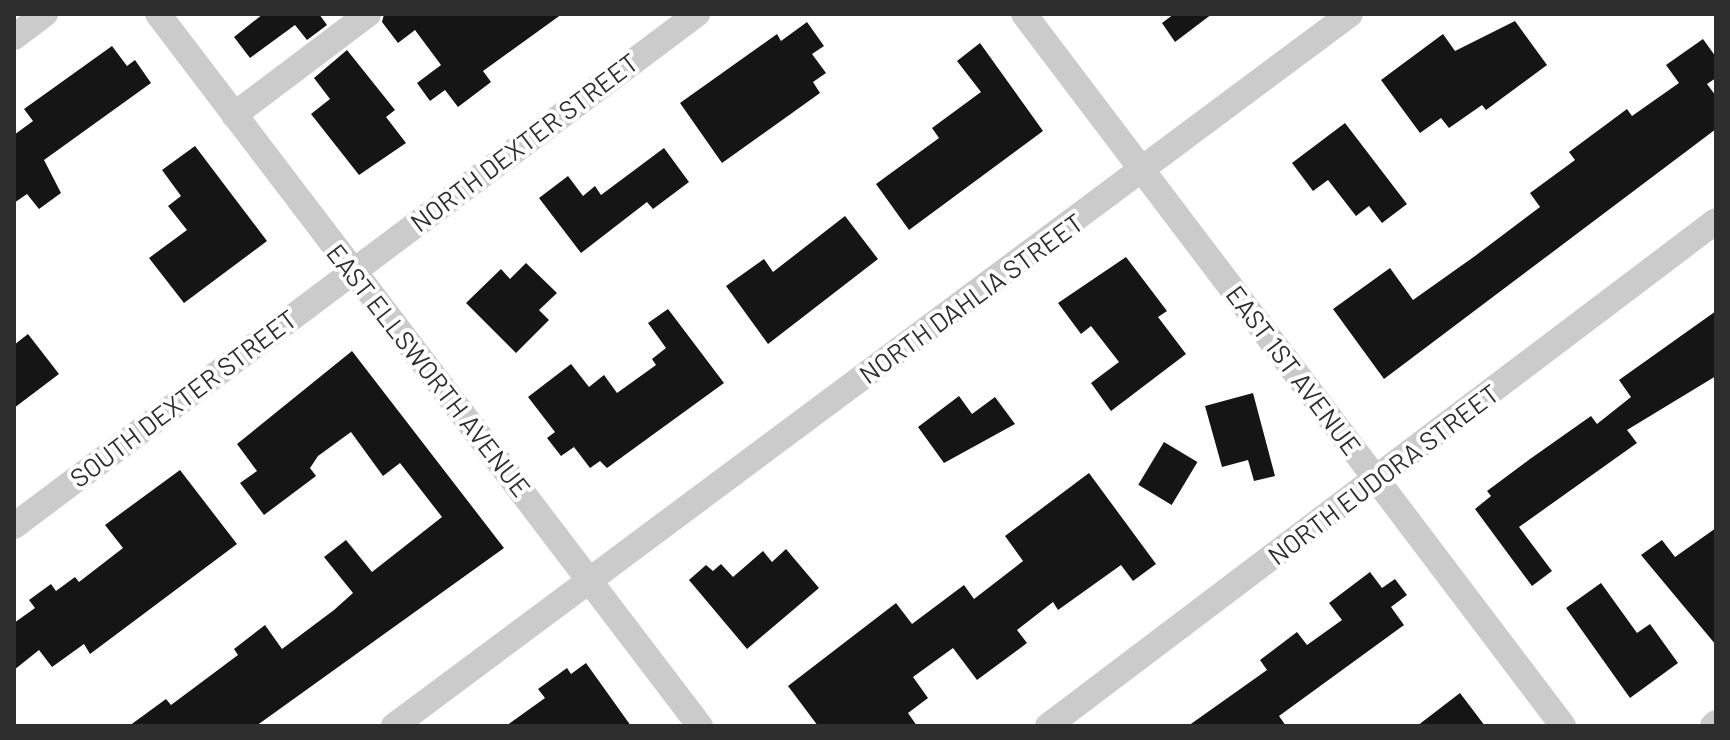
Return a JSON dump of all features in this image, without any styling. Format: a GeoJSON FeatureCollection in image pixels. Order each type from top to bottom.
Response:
{"type":"FeatureCollection","features":[{"type":"Feature","properties":{"kind":"street"},"geometry":{"type":"LineString","coordinates":[[14,37],[45,14]]}},
{"type":"Feature","properties":{"kind":"street","name":"EAST ELLSWORTH AVENUE"},"geometry":{"type":"LineString","coordinates":[[158,14],[700,726]]}},
{"type":"Feature","properties":{"kind":"street"},"geometry":{"type":"LineString","coordinates":[[234,115],[368,14]]}},
{"type":"Feature","properties":{"kind":"street","name":"NORTH DEXTER STREET"},"geometry":{"type":"LineString","coordinates":[[352,270],[697,14]]}},
{"type":"Feature","properties":{"kind":"street","name":"EAST 1ST AVENUE"},"geometry":{"type":"LineString","coordinates":[[1026,14],[1563,726]]}},
{"type":"Feature","properties":{"kind":"street","name":"NORTH DAHLIA STREET"},"geometry":{"type":"LineString","coordinates":[[394,726],[1350,14]]}},
{"type":"Feature","properties":{"kind":"street","name":"NORTH EUDORA STREET"},"geometry":{"type":"LineString","coordinates":[[1048,726],[1716,221]]}},
{"type":"Feature","properties":{"kind":"street","name":"SOUTH DEXTER STREET"},"geometry":{"type":"LineString","coordinates":[[14,526],[352,270]]}},
{"type":"Feature","properties":{"kind":"building"},"geometry":{"type":"Polygon","coordinates":[[[263,14],[319,14],[327,25],[307,40],[295,25],[250,58],[234,37],[263,14]]]}},
{"type":"Feature","properties":{"kind":"building"},"geometry":{"type":"Polygon","coordinates":[[[384,14],[562,14],[483,71],[491,82],[458,107],[445,90],[430,101],[417,83],[441,65],[415,30],[398,43],[382,22],[384,14]]]}},
{"type":"Feature","properties":{"kind":"building"},"geometry":{"type":"Polygon","coordinates":[[[1174,14],[1212,14],[1175,42],[1162,23],[1174,14]]]}},
{"type":"Feature","properties":{"kind":"building"},"geometry":{"type":"Polygon","coordinates":[[[1515,21],[1547,65],[1486,110],[1482,105],[1449,128],[1441,118],[1420,133],[1381,80],[1443,34],[1455,51],[1515,21]]]}},
{"type":"Feature","properties":{"kind":"building"},"geometry":{"type":"Polygon","coordinates":[[[807,22],[824,46],[812,54],[826,73],[813,82],[820,93],[722,163],[680,103],[777,34],[781,41],[807,22]]]}},
{"type":"Feature","properties":{"kind":"building"},"geometry":{"type":"Polygon","coordinates":[[[1703,39],[1716,57],[1716,78],[1707,84],[1716,96],[1716,129],[1384,379],[1333,309],[1390,268],[1413,300],[1475,256],[1540,207],[1530,193],[1575,160],[1569,152],[1627,109],[1632,116],[1679,83],[1666,65],[1703,39]]]}},
{"type":"Feature","properties":{"kind":"building"},"geometry":{"type":"Polygon","coordinates":[[[980,43],[1043,131],[909,230],[876,184],[939,138],[932,128],[981,92],[957,61],[980,43]]]}},
{"type":"Feature","properties":{"kind":"building"},"geometry":{"type":"Polygon","coordinates":[[[112,46],[127,66],[135,60],[151,83],[44,160],[61,193],[39,209],[27,194],[14,203],[14,135],[33,121],[24,109],[112,46]]]}},
{"type":"Feature","properties":{"kind":"building"},"geometry":{"type":"Polygon","coordinates":[[[347,50],[395,110],[386,117],[406,143],[359,175],[311,114],[330,99],[314,78],[347,50]]]}},
{"type":"Feature","properties":{"kind":"building"},"geometry":{"type":"Polygon","coordinates":[[[1345,123],[1407,204],[1382,223],[1369,206],[1356,216],[1328,180],[1313,191],[1292,163],[1345,123]]]}},
{"type":"Feature","properties":{"kind":"building"},"geometry":{"type":"Polygon","coordinates":[[[195,146],[267,241],[184,303],[149,258],[187,230],[168,206],[181,196],[162,170],[195,146]]]}},
{"type":"Feature","properties":{"kind":"building"},"geometry":{"type":"Polygon","coordinates":[[[664,148],[689,182],[653,209],[647,202],[581,253],[539,198],[568,176],[583,196],[595,186],[601,195],[664,148]]]}},
{"type":"Feature","properties":{"kind":"building"},"geometry":{"type":"Polygon","coordinates":[[[845,216],[878,259],[768,344],[726,286],[764,259],[773,272],[845,216]]]}},
{"type":"Feature","properties":{"kind":"building"},"geometry":{"type":"Polygon","coordinates":[[[1126,257],[1167,311],[1158,317],[1186,354],[1111,411],[1091,383],[1119,362],[1091,326],[1081,334],[1058,303],[1126,257]]]}},
{"type":"Feature","properties":{"kind":"building"},"geometry":{"type":"Polygon","coordinates":[[[526,263],[557,293],[539,310],[549,320],[516,353],[466,303],[501,269],[510,279],[526,263]]]}},
{"type":"Feature","properties":{"kind":"building"},"geometry":{"type":"Polygon","coordinates":[[[668,309],[724,383],[607,468],[600,461],[590,468],[574,447],[561,456],[547,438],[555,432],[528,397],[571,364],[589,387],[604,375],[617,393],[656,365],[652,359],[666,348],[648,323],[668,309]]]}},
{"type":"Feature","properties":{"kind":"building"},"geometry":{"type":"Polygon","coordinates":[[[1716,311],[1716,376],[1627,430],[1637,443],[1519,527],[1552,571],[1532,586],[1475,509],[1491,496],[1487,491],[1591,416],[1597,424],[1631,397],[1619,380],[1716,311]]]}},
{"type":"Feature","properties":{"kind":"building"},"geometry":{"type":"Polygon","coordinates":[[[28,334],[59,374],[14,408],[14,345],[28,334]]]}},
{"type":"Feature","properties":{"kind":"building"},"geometry":{"type":"Polygon","coordinates":[[[352,351],[504,548],[256,726],[129,726],[166,699],[171,705],[238,655],[234,649],[265,625],[282,649],[334,610],[353,593],[324,557],[346,540],[372,572],[442,517],[400,463],[383,476],[351,432],[318,456],[310,468],[316,476],[264,515],[240,483],[257,471],[237,444],[352,351]]]}},
{"type":"Feature","properties":{"kind":"building"},"geometry":{"type":"Polygon","coordinates":[[[1253,393],[1275,476],[1254,481],[1248,460],[1222,467],[1205,406],[1253,393]]]}},
{"type":"Feature","properties":{"kind":"building"},"geometry":{"type":"Polygon","coordinates":[[[959,396],[972,414],[995,397],[1015,424],[944,463],[918,427],[959,396]]]}},
{"type":"Feature","properties":{"kind":"building"},"geometry":{"type":"Polygon","coordinates":[[[1164,442],[1197,462],[1172,505],[1138,485],[1164,442]]]}},
{"type":"Feature","properties":{"kind":"building"},"geometry":{"type":"Polygon","coordinates":[[[180,470],[237,544],[90,654],[84,644],[52,667],[39,650],[14,670],[14,623],[35,608],[29,600],[51,584],[56,591],[75,577],[79,582],[123,548],[105,525],[180,470]]]}},
{"type":"Feature","properties":{"kind":"building"},"geometry":{"type":"Polygon","coordinates":[[[1089,473],[1156,564],[1133,581],[1121,565],[1058,610],[1053,602],[1017,630],[1027,643],[977,680],[953,648],[913,677],[928,698],[908,713],[917,726],[818,726],[788,686],[896,603],[912,624],[964,585],[974,599],[1023,561],[1005,536],[1089,473]]]}},
{"type":"Feature","properties":{"kind":"building"},"geometry":{"type":"Polygon","coordinates":[[[1716,528],[1716,645],[1641,555],[1662,540],[1675,557],[1716,528]]]}},
{"type":"Feature","properties":{"kind":"building"},"geometry":{"type":"Polygon","coordinates":[[[786,549],[819,588],[747,649],[689,580],[706,565],[713,571],[721,564],[733,577],[763,551],[772,562],[786,549]]]}},
{"type":"Feature","properties":{"kind":"building"},"geometry":{"type":"Polygon","coordinates":[[[1370,572],[1382,588],[1395,579],[1407,595],[1391,607],[1404,625],[1279,716],[1286,726],[1188,726],[1267,670],[1260,660],[1297,632],[1307,645],[1342,620],[1329,603],[1370,572]]]}},
{"type":"Feature","properties":{"kind":"building"},"geometry":{"type":"Polygon","coordinates":[[[1601,583],[1637,633],[1650,624],[1678,663],[1630,698],[1566,608],[1601,583]]]}},
{"type":"Feature","properties":{"kind":"building"},"geometry":{"type":"Polygon","coordinates":[[[586,663],[631,726],[506,726],[545,698],[538,689],[567,668],[571,674],[586,663]]]}},
{"type":"Feature","properties":{"kind":"building"},"geometry":{"type":"Polygon","coordinates":[[[1460,693],[1485,726],[1417,726],[1460,693]]]}}]}
